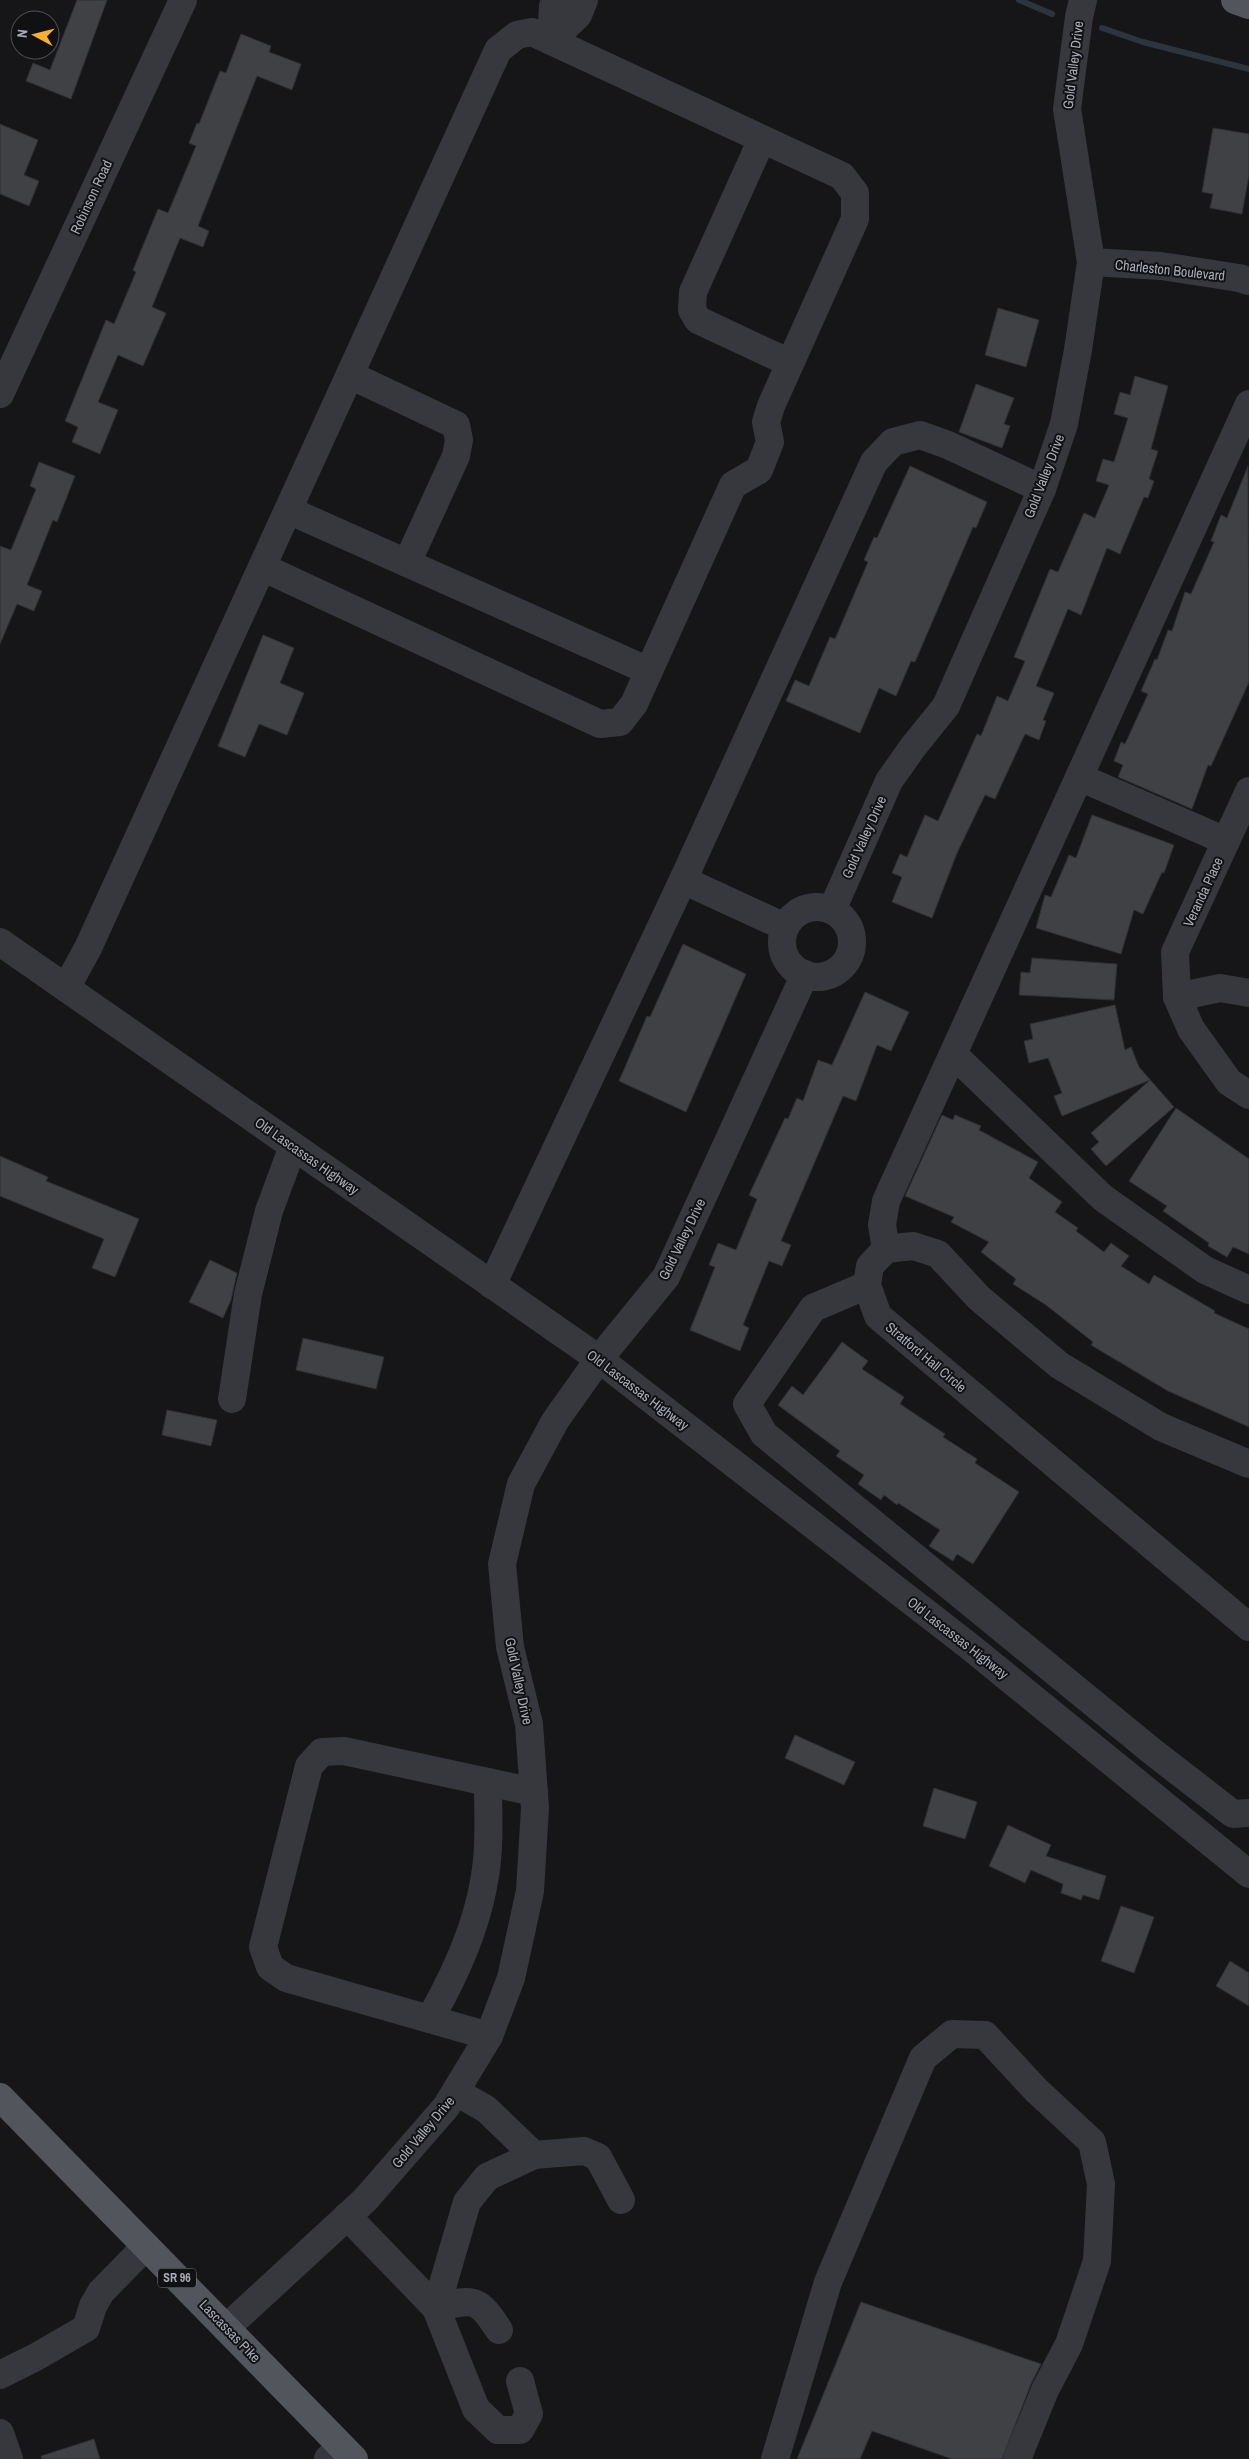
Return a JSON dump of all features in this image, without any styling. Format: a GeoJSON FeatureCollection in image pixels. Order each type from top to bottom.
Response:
{"type":"FeatureCollection","features":[{"type":"Feature","properties":{"kind":"main road"},"geometry":{"type":"LineString","coordinates":[[1235,0],[1249,5]]}},
{"type":"Feature","properties":{"kind":"main road","name":"Lascassas Pike"},"geometry":{"type":"LineString","coordinates":[[0,2097],[226,2328],[341,2455]]}},
{"type":"Feature","properties":{"kind":"street","name":"Robinson Road"},"geometry":{"type":"LineString","coordinates":[[0,394],[183,0]]}},
{"type":"Feature","properties":{"kind":"street"},"geometry":{"type":"LineString","coordinates":[[550,41],[553,6],[556,0]]}},
{"type":"Feature","properties":{"kind":"street"},"geometry":{"type":"LineString","coordinates":[[550,41],[578,16],[584,0]]}},
{"type":"Feature","properties":{"kind":"street","name":"Gold Valley Drive"},"geometry":{"type":"LineString","coordinates":[[832,910],[889,781],[946,706],[1042,489],[1064,424],[1078,350],[1091,262],[1066,110],[1078,17],[1083,0]]}},
{"type":"Feature","properties":{"kind":"street"},"geometry":{"type":"LineString","coordinates":[[66,988],[88,948],[262,566],[498,50],[517,35],[532,32],[842,176],[856,193],[855,219],[790,363],[766,422],[770,442],[759,470],[732,485],[634,704],[620,722],[600,724],[262,566]]}},
{"type":"Feature","properties":{"kind":"street"},"geometry":{"type":"LineString","coordinates":[[762,139],[693,292],[692,310],[698,320],[790,363]]}},
{"type":"Feature","properties":{"kind":"street","name":"Charleston Boulevard"},"geometry":{"type":"LineString","coordinates":[[1091,262],[1161,266],[1249,281]]}},
{"type":"Feature","properties":{"kind":"street"},"geometry":{"type":"LineString","coordinates":[[350,375],[456,425],[459,440],[456,456],[407,563]]}},
{"type":"Feature","properties":{"kind":"street"},"geometry":{"type":"LineString","coordinates":[[886,1249],[882,1224],[886,1201],[1249,404]]}},
{"type":"Feature","properties":{"kind":"street"},"geometry":{"type":"LineString","coordinates":[[492,1285],[683,880],[874,462],[893,442],[920,436],[948,445],[1042,489]]}},
{"type":"Feature","properties":{"kind":"street"},"geometry":{"type":"LineString","coordinates":[[288,510],[649,671]]}},
{"type":"Feature","properties":{"kind":"street"},"geometry":{"type":"LineString","coordinates":[[1079,777],[1236,831]]}},
{"type":"Feature","properties":{"kind":"street","name":"Veranda Place"},"geometry":{"type":"LineString","coordinates":[[1177,997],[1175,952],[1236,831],[1249,791]]}},
{"type":"Feature","properties":{"kind":"street"},"geometry":{"type":"LineString","coordinates":[[683,880],[785,927]]}},
{"type":"Feature","properties":{"kind":"street"},"geometry":{"type":"LineString","coordinates":[[811,907],[824,907],[832,910],[839,914],[847,923],[852,934],[852,946],[848,958],[841,968],[830,974],[818,977],[795,969],[787,960],[782,949],[785,927],[800,911],[811,907]]}},
{"type":"Feature","properties":{"kind":"street","name":"Old Lascassas Highway"},"geometry":{"type":"LineString","coordinates":[[0,942],[599,1359],[969,1646],[1249,1874]]}},
{"type":"Feature","properties":{"kind":"street","name":"Gold Valley Drive"},"geometry":{"type":"LineString","coordinates":[[226,2328],[365,2200],[446,2107],[488,2036],[511,1978],[530,1891],[534,1792],[529,1724],[510,1647],[502,1564],[521,1484],[556,1422],[599,1359],[666,1277],[805,974]]}},
{"type":"Feature","properties":{"kind":"street"},"geometry":{"type":"LineString","coordinates":[[1249,993],[1220,988],[1177,997],[1191,1029],[1229,1082],[1249,1095]]}},
{"type":"Feature","properties":{"kind":"street"},"geometry":{"type":"LineString","coordinates":[[953,1054],[1103,1198],[1205,1270],[1249,1290]]}},
{"type":"Feature","properties":{"kind":"street"},"geometry":{"type":"LineString","coordinates":[[232,1399],[248,1294],[269,1211],[293,1146]]}},
{"type":"Feature","properties":{"kind":"street"},"geometry":{"type":"LineString","coordinates":[[1249,1464],[1161,1427],[1059,1365],[979,1298],[938,1254],[913,1246],[886,1249],[870,1266],[867,1285],[812,1308],[747,1404],[764,1434],[1153,1752],[1233,1814],[1249,1813]]}},
{"type":"Feature","properties":{"kind":"street","name":"Stratford Hall Circle"},"geometry":{"type":"LineString","coordinates":[[867,1285],[878,1316],[1246,1618]]}},
{"type":"Feature","properties":{"kind":"street"},"geometry":{"type":"LineString","coordinates":[[488,2036],[286,1978],[270,1967],[262,1947],[309,1766],[322,1752],[344,1751],[534,1792]]}},
{"type":"Feature","properties":{"kind":"street"},"geometry":{"type":"LineString","coordinates":[[430,2019],[452,1980],[472,1933],[488,1849],[488,1782]]}},
{"type":"Feature","properties":{"kind":"street"},"geometry":{"type":"LineString","coordinates":[[775,2459],[828,2282],[923,2058],[952,2034],[985,2035],[1036,2090],[1092,2142],[1101,2184],[1097,2261],[1069,2344],[1045,2390],[1017,2459]]}},
{"type":"Feature","properties":{"kind":"street"},"geometry":{"type":"LineString","coordinates":[[456,2092],[486,2109],[534,2155]]}},
{"type":"Feature","properties":{"kind":"street"},"geometry":{"type":"LineString","coordinates":[[436,2308],[467,2202],[487,2177],[534,2155],[584,2151],[598,2157],[621,2200]]}},
{"type":"Feature","properties":{"kind":"street"},"geometry":{"type":"LineString","coordinates":[[347,2216],[436,2308],[476,2409],[498,2430],[520,2430],[529,2414],[520,2381]]}},
{"type":"Feature","properties":{"kind":"street"},"geometry":{"type":"LineString","coordinates":[[0,2375],[86,2328],[92,2306],[101,2292],[146,2246]]}},
{"type":"Feature","properties":{"kind":"street"},"geometry":{"type":"LineString","coordinates":[[436,2308],[467,2300],[485,2308],[499,2330]]}},
{"type":"Feature","properties":{"kind":"street"},"geometry":{"type":"LineString","coordinates":[[0,2433],[9,2459]]}},
{"type":"Feature","properties":{"kind":"building"},"geometry":{"type":"Polygon","coordinates":[[[77,0],[107,0],[71,99],[26,81],[33,63],[50,70],[54,60],[60,60],[60,44],[77,0]]]}},
{"type":"Feature","properties":{"kind":"building"},"geometry":{"type":"Polygon","coordinates":[[[241,34],[271,46],[269,52],[301,64],[292,90],[257,76],[198,226],[209,231],[203,247],[180,238],[152,307],[166,313],[143,366],[118,355],[98,402],[118,410],[100,454],[72,442],[78,427],[65,421],[106,320],[114,324],[136,272],[133,270],[158,209],[168,213],[196,146],[189,143],[197,123],[199,124],[220,71],[226,73],[241,34]]]}},
{"type":"Feature","properties":{"kind":"building"},"geometry":{"type":"Polygon","coordinates":[[[0,124],[38,140],[24,175],[39,181],[29,206],[0,194],[0,124]]]}},
{"type":"Feature","properties":{"kind":"building"},"geometry":{"type":"Polygon","coordinates":[[[1213,128],[1249,134],[1249,175],[1242,214],[1210,208],[1213,194],[1202,192],[1213,128]]]}},
{"type":"Feature","properties":{"kind":"building"},"geometry":{"type":"Polygon","coordinates":[[[998,308],[1039,320],[1026,367],[985,355],[998,308]]]}},
{"type":"Feature","properties":{"kind":"building"},"geometry":{"type":"Polygon","coordinates":[[[1135,376],[1168,386],[1151,449],[1158,451],[1149,479],[1154,481],[1148,498],[1144,497],[1120,554],[1107,548],[1081,615],[1068,609],[1036,686],[1054,693],[1043,720],[1046,721],[1039,740],[1025,734],[995,799],[985,795],[957,853],[932,918],[892,902],[902,877],[892,873],[900,854],[907,857],[925,815],[938,821],[977,734],[981,736],[997,696],[1008,701],[1025,661],[1014,657],[1050,569],[1058,572],[1084,513],[1095,518],[1109,485],[1096,481],[1103,459],[1114,462],[1128,418],[1114,414],[1120,392],[1130,395],[1135,376]]]}},
{"type":"Feature","properties":{"kind":"building"},"geometry":{"type":"Polygon","coordinates":[[[976,384],[1014,398],[1004,424],[1010,426],[1002,448],[959,432],[976,384]]]}},
{"type":"Feature","properties":{"kind":"building"},"geometry":{"type":"Polygon","coordinates":[[[39,462],[75,476],[57,522],[53,520],[27,585],[42,591],[34,611],[17,604],[0,644],[0,546],[11,550],[36,489],[30,486],[39,462]]]}},
{"type":"Feature","properties":{"kind":"building"},"geometry":{"type":"Polygon","coordinates":[[[910,466],[987,502],[976,528],[973,527],[915,662],[911,661],[896,696],[879,688],[860,733],[786,701],[795,680],[809,686],[830,637],[835,639],[868,562],[864,560],[874,537],[877,538],[910,466]]]}},
{"type":"Feature","properties":{"kind":"building"},"geometry":{"type":"Polygon","coordinates":[[[1248,466],[1249,682],[1211,766],[1208,765],[1192,809],[1118,777],[1123,765],[1114,761],[1121,742],[1125,744],[1148,694],[1141,691],[1155,659],[1157,660],[1168,630],[1172,631],[1185,592],[1191,594],[1214,542],[1211,541],[1221,515],[1227,518],[1248,466]]]}},
{"type":"Feature","properties":{"kind":"building"},"geometry":{"type":"Polygon","coordinates":[[[263,635],[294,648],[280,683],[304,693],[287,735],[259,724],[245,757],[218,746],[263,635]]]}},
{"type":"Feature","properties":{"kind":"building"},"geometry":{"type":"Polygon","coordinates":[[[1092,815],[1174,845],[1164,873],[1162,872],[1143,914],[1134,910],[1121,954],[1036,928],[1045,895],[1051,897],[1069,855],[1076,858],[1092,815]]]}},
{"type":"Feature","properties":{"kind":"building"},"geometry":{"type":"Polygon","coordinates":[[[683,944],[746,974],[686,1112],[619,1081],[647,1016],[650,1017],[683,944]]]}},
{"type":"Feature","properties":{"kind":"building"},"geometry":{"type":"Polygon","coordinates":[[[1032,958],[1117,964],[1114,1000],[1019,995],[1021,972],[1030,973],[1032,958]]]}},
{"type":"Feature","properties":{"kind":"building"},"geometry":{"type":"Polygon","coordinates":[[[865,992],[909,1012],[891,1051],[877,1045],[856,1101],[843,1096],[781,1241],[791,1245],[782,1266],[769,1261],[743,1325],[749,1328],[740,1351],[690,1330],[715,1267],[709,1265],[718,1243],[736,1250],[757,1199],[749,1195],[785,1118],[788,1119],[797,1098],[803,1101],[818,1060],[832,1065],[865,992]]]}},
{"type":"Feature","properties":{"kind":"building"},"geometry":{"type":"Polygon","coordinates":[[[1115,1005],[1125,1050],[1131,1047],[1139,1067],[1174,1107],[1106,1166],[1091,1149],[1099,1142],[1091,1133],[1150,1080],[1062,1116],[1054,1096],[1062,1093],[1048,1058],[1029,1063],[1024,1041],[1033,1039],[1030,1024],[1115,1005]]]}},
{"type":"Feature","properties":{"kind":"building"},"geometry":{"type":"Polygon","coordinates":[[[1176,1108],[1249,1159],[1249,1254],[1233,1247],[1227,1257],[1208,1246],[1209,1243],[1163,1211],[1167,1206],[1129,1181],[1176,1108]]]}},
{"type":"Feature","properties":{"kind":"building"},"geometry":{"type":"Polygon","coordinates":[[[942,1115],[953,1120],[955,1115],[981,1126],[979,1130],[1038,1162],[1029,1178],[1062,1202],[1055,1212],[1078,1228],[1076,1231],[1104,1252],[1111,1243],[1129,1256],[1121,1266],[1149,1284],[1154,1275],[1215,1311],[1214,1313],[1249,1329],[1249,1427],[1168,1391],[1091,1345],[1093,1342],[1046,1305],[1013,1284],[1016,1279],[981,1252],[989,1242],[951,1222],[954,1217],[905,1196],[942,1115]]]}},
{"type":"Feature","properties":{"kind":"building"},"geometry":{"type":"Polygon","coordinates":[[[0,1156],[48,1177],[46,1181],[139,1219],[115,1277],[92,1268],[104,1239],[0,1196],[0,1156]]]}},
{"type":"Feature","properties":{"kind":"building"},"geometry":{"type":"Polygon","coordinates":[[[210,1260],[237,1273],[231,1300],[223,1318],[189,1302],[210,1260]]]}},
{"type":"Feature","properties":{"kind":"building"},"geometry":{"type":"Polygon","coordinates":[[[303,1338],[384,1357],[376,1389],[296,1370],[303,1338]]]}},
{"type":"Feature","properties":{"kind":"building"},"geometry":{"type":"Polygon","coordinates":[[[842,1342],[868,1361],[862,1369],[904,1397],[900,1404],[945,1434],[943,1437],[977,1459],[975,1463],[1019,1492],[973,1564],[957,1554],[953,1561],[929,1546],[940,1530],[898,1503],[897,1505],[884,1495],[881,1500],[858,1484],[864,1475],[836,1456],[840,1451],[778,1405],[792,1386],[803,1395],[842,1342]]]}},
{"type":"Feature","properties":{"kind":"building"},"geometry":{"type":"Polygon","coordinates":[[[167,1410],[217,1420],[211,1446],[162,1435],[167,1410]]]}},
{"type":"Feature","properties":{"kind":"building"},"geometry":{"type":"Polygon","coordinates":[[[795,1735],[855,1762],[844,1785],[785,1758],[795,1735]]]}},
{"type":"Feature","properties":{"kind":"building"},"geometry":{"type":"Polygon","coordinates":[[[934,1788],[977,1802],[965,1839],[923,1826],[934,1788]]]}},
{"type":"Feature","properties":{"kind":"building"},"geometry":{"type":"Polygon","coordinates":[[[1008,1825],[1051,1845],[1046,1856],[1106,1876],[1099,1900],[1083,1895],[1081,1900],[1061,1893],[1063,1884],[1031,1870],[1025,1883],[989,1866],[1008,1825]]]}},
{"type":"Feature","properties":{"kind":"building"},"geometry":{"type":"Polygon","coordinates":[[[1121,1906],[1154,1917],[1134,1973],[1101,1961],[1121,1906]]]}},
{"type":"Feature","properties":{"kind":"building"},"geometry":{"type":"Polygon","coordinates":[[[1230,1961],[1249,1973],[1249,2006],[1216,1986],[1230,1961]]]}},
{"type":"Feature","properties":{"kind":"building"},"geometry":{"type":"Polygon","coordinates":[[[861,2302],[1041,2364],[1031,2384],[1002,2459],[952,2459],[872,2431],[860,2459],[797,2459],[861,2302]]]}},
{"type":"Feature","properties":{"kind":"building"},"geometry":{"type":"Polygon","coordinates":[[[94,2439],[100,2459],[42,2459],[41,2456],[94,2439]]]}},
{"type":"Feature","properties":{"kind":"waterway"},"geometry":{"type":"LineString","coordinates":[[1019,0],[1052,14]]}},
{"type":"Feature","properties":{"kind":"waterway"},"geometry":{"type":"LineString","coordinates":[[1102,28],[1143,42],[1249,69]]}}]}
